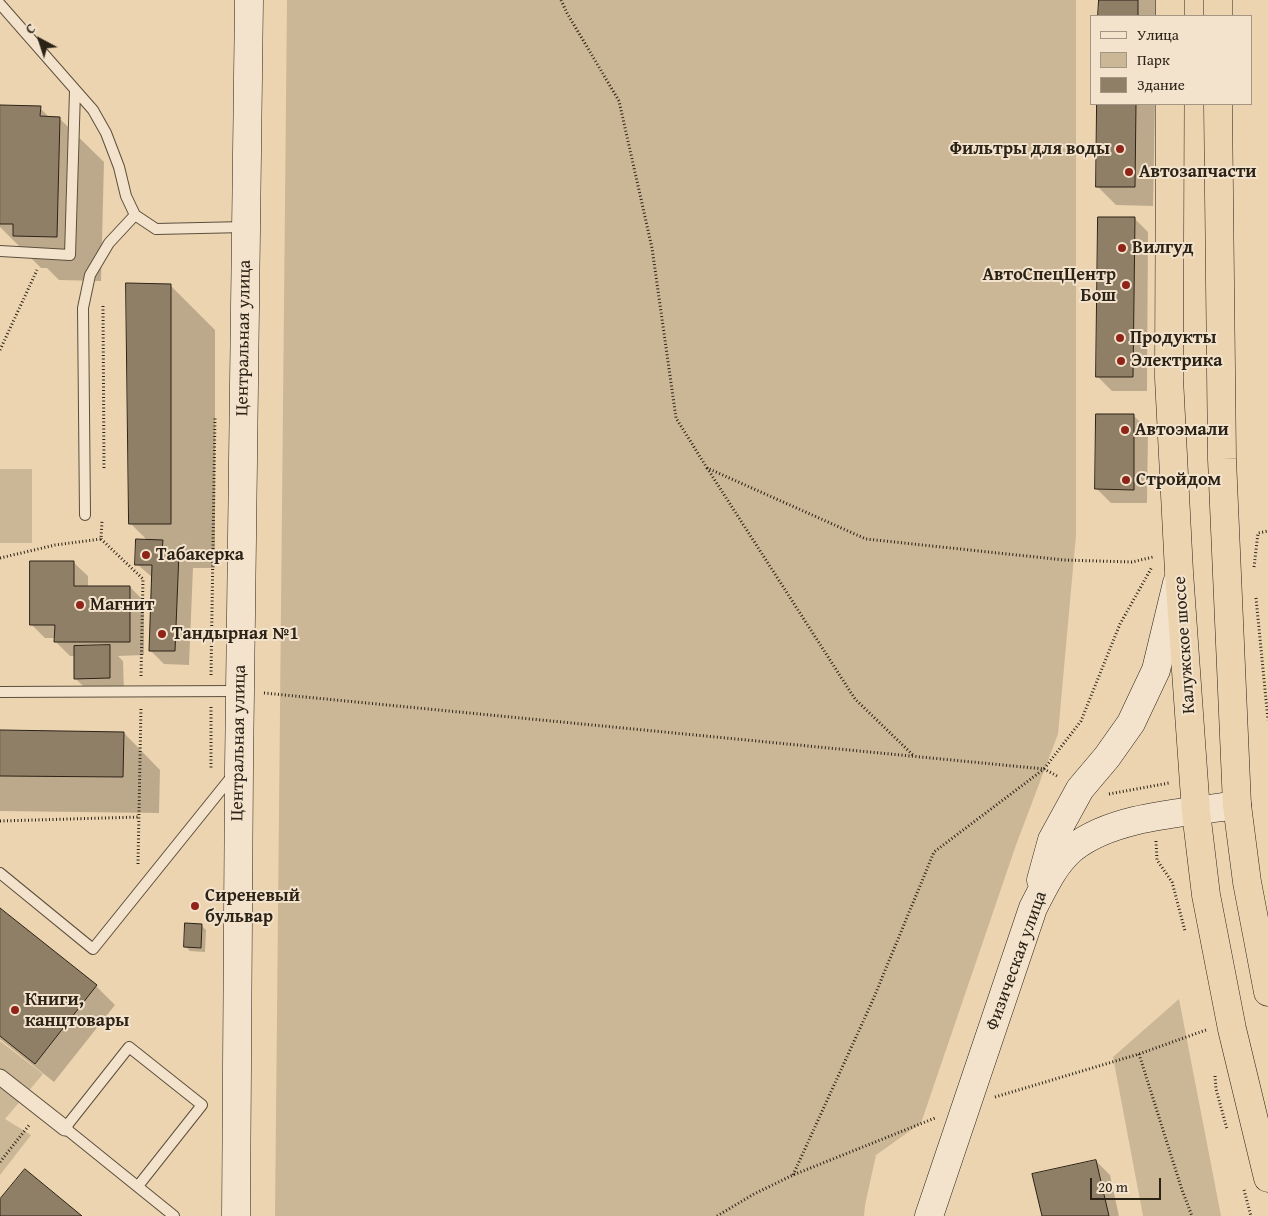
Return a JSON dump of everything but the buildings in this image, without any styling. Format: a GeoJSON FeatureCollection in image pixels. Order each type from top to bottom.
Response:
{"type":"FeatureCollection","features":[{"type":"Feature","properties":{"kind":"highway"},"geometry":{"type":"LineString","coordinates":[[1170,0],[1170,15]]}},
{"type":"Feature","properties":{"kind":"highway"},"geometry":{"type":"LineString","coordinates":[[1218,0],[1218,15]]}},
{"type":"Feature","properties":{"kind":"highway","name":"Калужское шоссе"},"geometry":{"type":"LineString","coordinates":[[1170,105],[1169,378],[1196,812],[1206,895],[1232,1029],[1268,1178]]}},
{"type":"Feature","properties":{"kind":"highway"},"geometry":{"type":"LineString","coordinates":[[1218,105],[1222,459],[1237,805],[1247,882],[1268,992]]}},
{"type":"Feature","properties":{"kind":"main road","name":"Центральная улица"},"geometry":{"type":"LineString","coordinates":[[236,1216],[239,768],[249,0]]}},
{"type":"Feature","properties":{"kind":"main road"},"geometry":{"type":"LineString","coordinates":[[1033,908],[1052,840],[1080,789],[1132,723],[1156,670],[1180,572]]}},
{"type":"Feature","properties":{"kind":"main road","name":"Физическая улица"},"geometry":{"type":"LineString","coordinates":[[929,1216],[1033,908],[1051,872],[1072,849],[1093,836],[1128,822],[1237,805]]}},
{"type":"Feature","properties":{"kind":"street"},"geometry":{"type":"LineString","coordinates":[[0,1077],[65,1128]]}},
{"type":"Feature","properties":{"kind":"lane"},"geometry":{"type":"LineString","coordinates":[[0,4],[93,110],[106,133],[126,196],[135,215],[156,229],[246,227]]}},
{"type":"Feature","properties":{"kind":"lane"},"geometry":{"type":"LineString","coordinates":[[0,251],[70,255],[75,91]]}},
{"type":"Feature","properties":{"kind":"lane"},"geometry":{"type":"LineString","coordinates":[[85,515],[83,308],[90,275],[109,243],[135,215]]}},
{"type":"Feature","properties":{"kind":"lane"},"geometry":{"type":"LineString","coordinates":[[0,692],[240,691]]}},
{"type":"Feature","properties":{"kind":"lane"},"geometry":{"type":"LineString","coordinates":[[0,873],[93,949],[239,768]]}},
{"type":"Feature","properties":{"kind":"lane"},"geometry":{"type":"LineString","coordinates":[[138,1186],[202,1105],[129,1047],[65,1128],[174,1216]]}},
{"type":"Feature","properties":{"kind":"path"},"geometry":{"type":"LineString","coordinates":[[561,0],[619,101],[652,248],[676,418],[855,699],[914,756]]}},
{"type":"Feature","properties":{"kind":"path"},"geometry":{"type":"LineString","coordinates":[[0,350],[45,254]]}},
{"type":"Feature","properties":{"kind":"path"},"geometry":{"type":"LineString","coordinates":[[707,468],[866,539],[1064,560],[1132,562],[1158,556],[1120,624],[1081,721],[1044,769],[934,852],[872,1002],[793,1174]]}},
{"type":"Feature","properties":{"kind":"path"},"geometry":{"type":"LineString","coordinates":[[1254,573],[1258,533],[1268,531]]}},
{"type":"Feature","properties":{"kind":"path"},"geometry":{"type":"LineString","coordinates":[[102,539],[143,580],[140,817],[137,894]]}},
{"type":"Feature","properties":{"kind":"path"},"geometry":{"type":"LineString","coordinates":[[1256,592],[1268,720]]}},
{"type":"Feature","properties":{"kind":"path"},"geometry":{"type":"LineString","coordinates":[[240,691],[1044,769],[1092,798],[1156,785],[1194,780]]}},
{"type":"Feature","properties":{"kind":"path"},"geometry":{"type":"LineString","coordinates":[[1156,785],[1157,860],[1172,882],[1186,937]]}},
{"type":"Feature","properties":{"kind":"path"},"geometry":{"type":"LineString","coordinates":[[0,821],[140,817]]}},
{"type":"Feature","properties":{"kind":"path"},"geometry":{"type":"LineString","coordinates":[[717,1216],[793,1174],[965,1106],[1139,1054],[1210,1029]]}},
{"type":"Feature","properties":{"kind":"path"},"geometry":{"type":"LineString","coordinates":[[1139,1054],[1192,1216]]}},
{"type":"Feature","properties":{"kind":"path"},"geometry":{"type":"LineString","coordinates":[[1214,1072],[1216,1089],[1229,1134]]}},
{"type":"Feature","properties":{"kind":"path"},"geometry":{"type":"LineString","coordinates":[[0,1162],[41,1109]]}},
{"type":"Feature","properties":{"kind":"path"},"geometry":{"type":"LineString","coordinates":[[1244,1189],[1251,1216]]}},
{"type":"Feature","properties":{"kind":"green space"},"geometry":{"type":"Polygon","coordinates":[[[287,0],[1076,0],[1076,535],[1058,734],[1016,845],[921,1123],[876,1155],[864,1216],[275,1216],[287,0]]]}},
{"type":"Feature","properties":{"kind":"green space"},"geometry":{"type":"Polygon","coordinates":[[[0,469],[32,469],[32,543],[0,543],[0,469]]]}},
{"type":"Feature","properties":{"kind":"green space"},"geometry":{"type":"Polygon","coordinates":[[[1179,999],[1221,1216],[1143,1216],[1113,1057],[1179,999]]]}},
{"type":"Feature","properties":{"kind":"green space"},"geometry":{"type":"Polygon","coordinates":[[[0,1041],[43,1074],[5,1119],[31,1135],[0,1175],[0,1041]]]}},
{"type":"Feature","properties":{"kind":"place","name":"Фильтры для воды"},"geometry":{"type":"Point","coordinates":[1120,149]}},
{"type":"Feature","properties":{"kind":"place","name":"Автозапчасти"},"geometry":{"type":"Point","coordinates":[1129,172]}},
{"type":"Feature","properties":{"kind":"place","name":"Вилгуд"},"geometry":{"type":"Point","coordinates":[1122,248]}},
{"type":"Feature","properties":{"kind":"place","name":"АвтоСпецЦентр Бош"},"geometry":{"type":"Point","coordinates":[1126,285]}},
{"type":"Feature","properties":{"kind":"place","name":"Продукты"},"geometry":{"type":"Point","coordinates":[1120,338]}},
{"type":"Feature","properties":{"kind":"place","name":"Электрика"},"geometry":{"type":"Point","coordinates":[1121,361]}},
{"type":"Feature","properties":{"kind":"place","name":"Автоэмали"},"geometry":{"type":"Point","coordinates":[1125,430]}},
{"type":"Feature","properties":{"kind":"place","name":"Стройдом"},"geometry":{"type":"Point","coordinates":[1126,480]}},
{"type":"Feature","properties":{"kind":"place","name":"Табакерка"},"geometry":{"type":"Point","coordinates":[146,555]}},
{"type":"Feature","properties":{"kind":"place","name":"Магнит"},"geometry":{"type":"Point","coordinates":[80,605]}},
{"type":"Feature","properties":{"kind":"place","name":"Тандырная №1"},"geometry":{"type":"Point","coordinates":[162,634]}},
{"type":"Feature","properties":{"kind":"place","name":"Сиреневый бульвар"},"geometry":{"type":"Point","coordinates":[195,906]}},
{"type":"Feature","properties":{"kind":"place","name":"Книги, канцтовары"},"geometry":{"type":"Point","coordinates":[15,1010]}}]}
